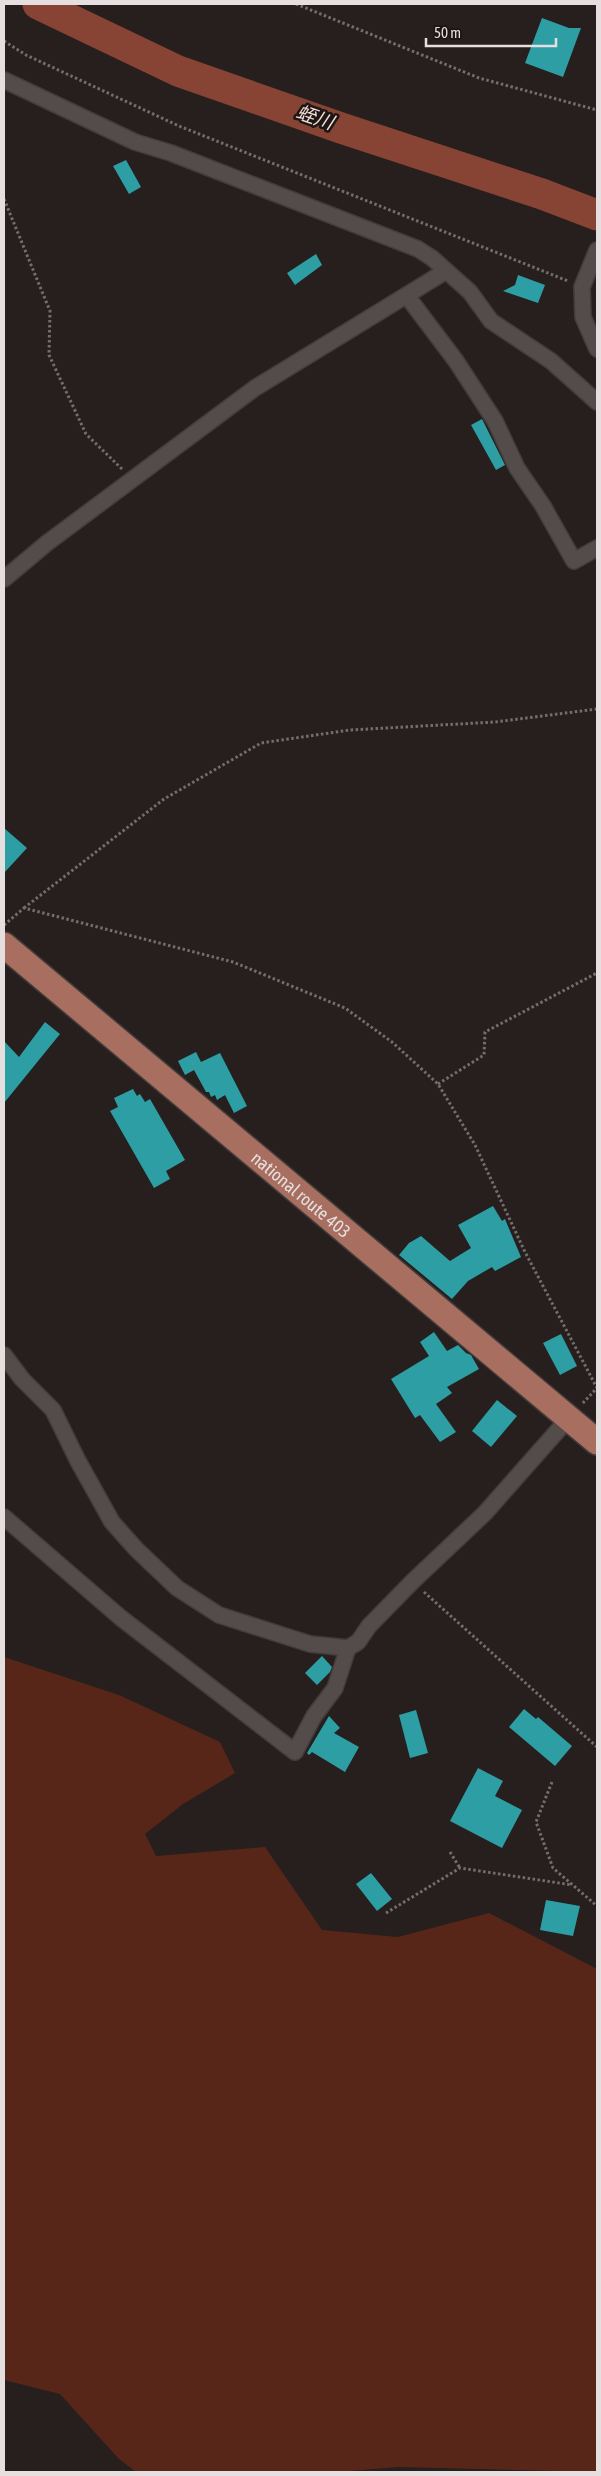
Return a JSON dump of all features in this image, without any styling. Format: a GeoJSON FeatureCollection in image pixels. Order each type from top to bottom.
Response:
{"type":"FeatureCollection","features":[{"type":"Feature","properties":{"kind":"highway","name":"national route 403"},"geometry":{"type":"LineString","coordinates":[[4,945],[597,1442]]}},
{"type":"Feature","properties":{"kind":"street"},"geometry":{"type":"LineString","coordinates":[[4,80],[135,142],[171,153],[418,249],[432,258],[470,292],[491,321],[551,361],[597,402]]}},
{"type":"Feature","properties":{"kind":"street"},"geometry":{"type":"LineString","coordinates":[[595,256],[582,287],[583,317],[597,349]]}},
{"type":"Feature","properties":{"kind":"street"},"geometry":{"type":"LineString","coordinates":[[5,575],[255,388],[446,271]]}},
{"type":"Feature","properties":{"kind":"street"},"geometry":{"type":"LineString","coordinates":[[407,296],[440,337],[495,421],[517,468],[543,506],[574,561],[597,548]]}},
{"type":"Feature","properties":{"kind":"street"},"geometry":{"type":"LineString","coordinates":[[4,1355],[22,1379],[53,1410],[112,1522],[136,1549],[177,1588],[219,1615],[310,1644],[348,1648],[358,1642],[369,1626],[412,1582],[485,1513],[568,1419]]}},
{"type":"Feature","properties":{"kind":"street"},"geometry":{"type":"LineString","coordinates":[[4,1517],[120,1618],[295,1752],[314,1716],[335,1688],[348,1648]]}},
{"type":"Feature","properties":{"kind":"path"},"geometry":{"type":"LineString","coordinates":[[296,4],[479,78],[597,110]]}},
{"type":"Feature","properties":{"kind":"path"},"geometry":{"type":"LineString","coordinates":[[4,41],[26,55],[179,126],[582,287]]}},
{"type":"Feature","properties":{"kind":"path"},"geometry":{"type":"LineString","coordinates":[[4,199],[50,311],[49,354],[86,434],[133,480]]}},
{"type":"Feature","properties":{"kind":"path"},"geometry":{"type":"LineString","coordinates":[[4,925],[164,799],[261,743],[350,730],[495,722],[597,709]]}},
{"type":"Feature","properties":{"kind":"path"},"geometry":{"type":"LineString","coordinates":[[24,908],[233,962],[345,1008],[392,1042],[438,1084],[475,1145],[525,1252],[597,1388],[568,1419]]}},
{"type":"Feature","properties":{"kind":"path"},"geometry":{"type":"LineString","coordinates":[[438,1084],[484,1055],[484,1032],[597,974]]}},
{"type":"Feature","properties":{"kind":"path"},"geometry":{"type":"LineString","coordinates":[[412,1582],[597,1747]]}},
{"type":"Feature","properties":{"kind":"path"},"geometry":{"type":"LineString","coordinates":[[552,1782],[536,1822],[553,1868],[597,1906]]}},
{"type":"Feature","properties":{"kind":"path"},"geometry":{"type":"LineString","coordinates":[[450,1852],[460,1868]]}},
{"type":"Feature","properties":{"kind":"path"},"geometry":{"type":"LineString","coordinates":[[386,1913],[460,1868],[572,1885]]}},
{"type":"Feature","properties":{"kind":"shaded area"},"geometry":{"type":"Polygon","coordinates":[[[4,1657],[119,1695],[220,1742],[235,1773],[183,1804],[145,1834],[156,1856],[265,1847],[322,1930],[398,1937],[489,1913],[597,1969],[597,2472],[398,2467],[338,2472],[136,2472],[119,2459],[60,2394],[4,2380],[4,1657]]]}},
{"type":"Feature","properties":{"kind":"building"},"geometry":{"type":"Polygon","coordinates":[[[542,18],[569,28],[581,28],[563,77],[525,63],[542,18]]]}},
{"type":"Feature","properties":{"kind":"building"},"geometry":{"type":"Polygon","coordinates":[[[126,160],[141,187],[129,194],[113,166],[126,160]]]}},
{"type":"Feature","properties":{"kind":"building"},"geometry":{"type":"Polygon","coordinates":[[[316,254],[322,265],[295,285],[287,273],[316,254]]]}},
{"type":"Feature","properties":{"kind":"building"},"geometry":{"type":"Polygon","coordinates":[[[518,275],[545,285],[538,303],[503,291],[515,285],[518,275]]]}},
{"type":"Feature","properties":{"kind":"building"},"geometry":{"type":"Polygon","coordinates":[[[482,419],[505,465],[496,470],[471,425],[482,419]]]}},
{"type":"Feature","properties":{"kind":"building"},"geometry":{"type":"Polygon","coordinates":[[[4,828],[27,848],[4,873],[4,828]]]}},
{"type":"Feature","properties":{"kind":"building"},"geometry":{"type":"Polygon","coordinates":[[[45,1022],[60,1034],[4,1103],[4,1041],[19,1057],[45,1022]]]}},
{"type":"Feature","properties":{"kind":"building"},"geometry":{"type":"Polygon","coordinates":[[[196,1052],[201,1062],[220,1053],[247,1106],[234,1113],[225,1095],[217,1100],[215,1095],[211,1097],[209,1092],[206,1092],[194,1070],[185,1075],[178,1061],[196,1052]]]}},
{"type":"Feature","properties":{"kind":"building"},"geometry":{"type":"Polygon","coordinates":[[[133,1089],[137,1096],[140,1094],[145,1102],[150,1099],[185,1160],[166,1171],[170,1179],[154,1188],[110,1111],[118,1107],[114,1098],[133,1089]]]}},
{"type":"Feature","properties":{"kind":"building"},"geometry":{"type":"Polygon","coordinates":[[[493,1206],[502,1221],[505,1219],[521,1257],[495,1271],[492,1267],[468,1281],[452,1299],[399,1255],[409,1243],[421,1236],[450,1261],[471,1248],[458,1225],[493,1206]]]}},
{"type":"Feature","properties":{"kind":"building"},"geometry":{"type":"Polygon","coordinates":[[[434,1332],[447,1351],[458,1345],[471,1355],[479,1369],[447,1387],[452,1393],[436,1404],[456,1432],[440,1442],[420,1415],[415,1418],[391,1379],[429,1356],[420,1342],[434,1332]]]}},
{"type":"Feature","properties":{"kind":"building"},"geometry":{"type":"Polygon","coordinates":[[[561,1334],[577,1366],[560,1375],[543,1343],[561,1334]]]}},
{"type":"Feature","properties":{"kind":"building"},"geometry":{"type":"Polygon","coordinates":[[[497,1400],[517,1416],[491,1447],[472,1431],[497,1400]]]}},
{"type":"Feature","properties":{"kind":"building"},"geometry":{"type":"Polygon","coordinates":[[[322,1656],[332,1667],[330,1672],[317,1685],[305,1673],[322,1656]]]}},
{"type":"Feature","properties":{"kind":"building"},"geometry":{"type":"Polygon","coordinates":[[[524,1709],[536,1719],[538,1717],[572,1746],[555,1766],[509,1727],[524,1709]]]}},
{"type":"Feature","properties":{"kind":"building"},"geometry":{"type":"Polygon","coordinates":[[[416,1710],[428,1753],[410,1758],[399,1715],[416,1710]]]}},
{"type":"Feature","properties":{"kind":"building"},"geometry":{"type":"Polygon","coordinates":[[[329,1716],[340,1728],[334,1733],[359,1747],[345,1772],[312,1752],[309,1755],[307,1753],[329,1716]]]}},
{"type":"Feature","properties":{"kind":"building"},"geometry":{"type":"Polygon","coordinates":[[[478,1768],[503,1781],[495,1796],[522,1810],[502,1848],[450,1821],[478,1768]]]}},
{"type":"Feature","properties":{"kind":"building"},"geometry":{"type":"Polygon","coordinates":[[[371,1873],[392,1899],[377,1911],[356,1884],[371,1873]]]}},
{"type":"Feature","properties":{"kind":"building"},"geometry":{"type":"Polygon","coordinates":[[[546,1900],[580,1906],[573,1936],[540,1930],[546,1900]]]}},
{"type":"Feature","properties":{"kind":"waterway","name":"蛭川"},"geometry":{"type":"LineString","coordinates":[[38,4],[178,71],[341,128],[542,194],[597,215]]}}]}
